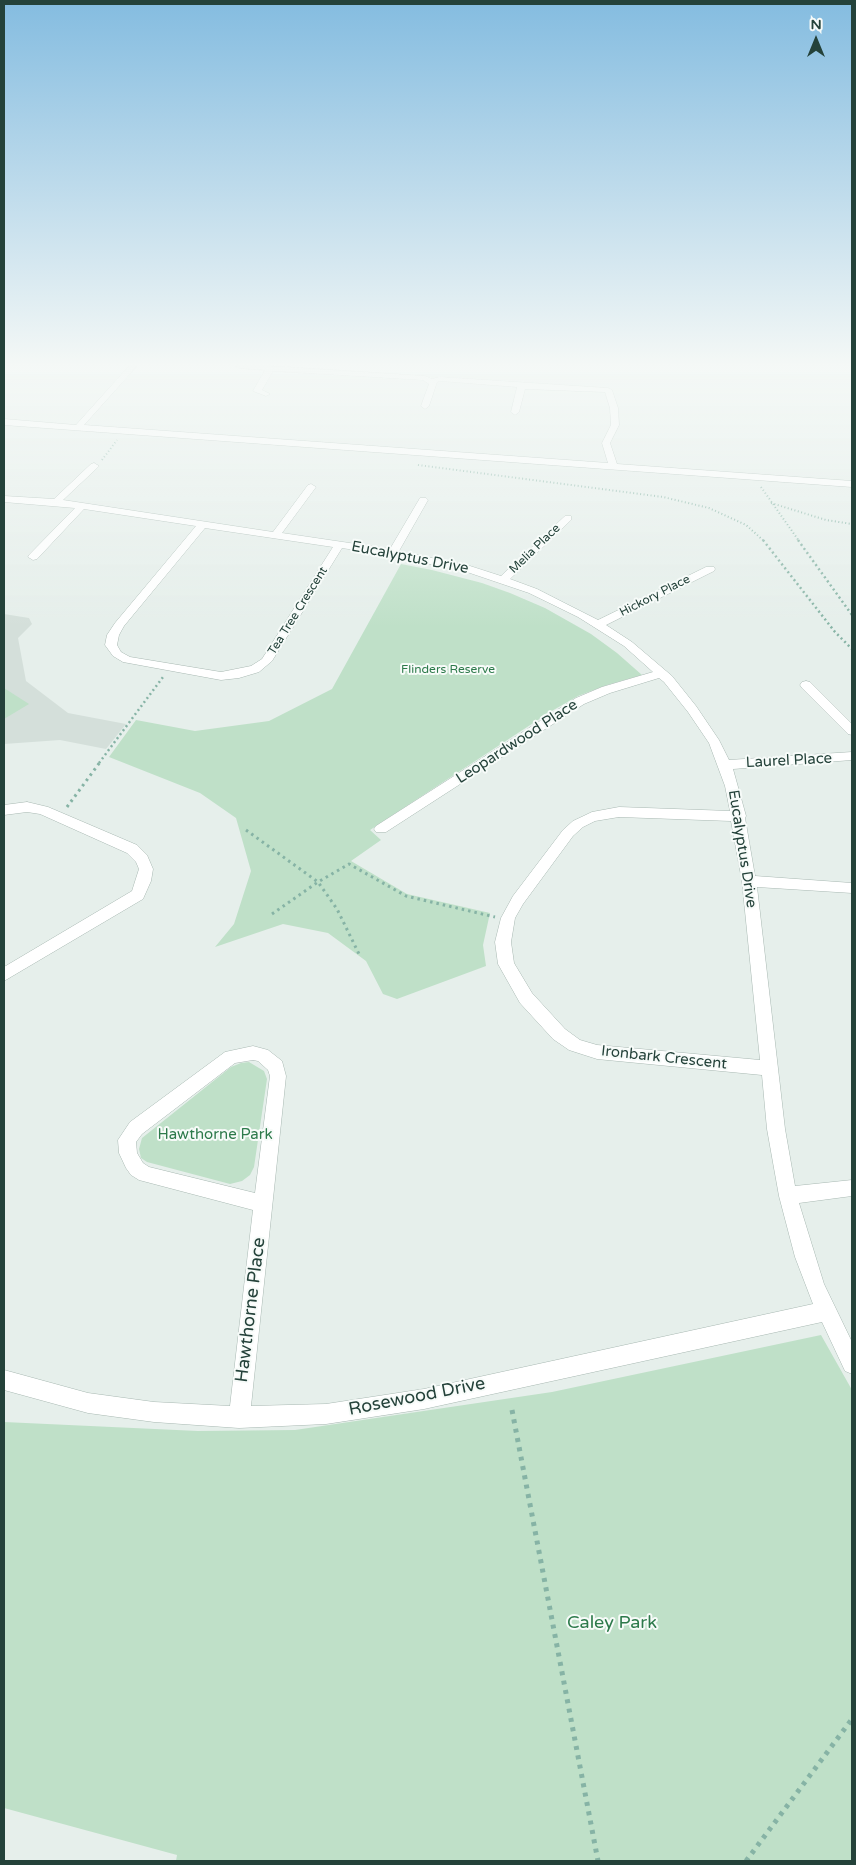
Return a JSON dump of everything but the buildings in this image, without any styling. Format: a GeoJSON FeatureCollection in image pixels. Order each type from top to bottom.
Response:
{"type":"FeatureCollection","features":[{"type":"Feature","properties":{"kind":"street"},"geometry":{"type":"LineString","coordinates":[[440,453],[852,484]]}},
{"type":"Feature","properties":{"kind":"street"},"geometry":{"type":"LineString","coordinates":[[609,453],[613,466]]}},
{"type":"Feature","properties":{"kind":"street"},"geometry":{"type":"LineString","coordinates":[[56,502],[94,466]]}},
{"type":"Feature","properties":{"kind":"street"},"geometry":{"type":"LineString","coordinates":[[275,536],[311,486]]}},
{"type":"Feature","properties":{"kind":"street","name":"Eucalyptus Drive"},"geometry":{"type":"LineString","coordinates":[[4,499],[56,502],[431,560],[503,580],[555,601],[599,624],[628,644],[662,674],[692,709],[715,743],[725,764],[739,816],[749,881],[769,1068],[780,1153],[788,1196],[805,1257],[826,1311],[852,1364]]}},
{"type":"Feature","properties":{"kind":"street"},"geometry":{"type":"LineString","coordinates":[[393,553],[423,500]]}},
{"type":"Feature","properties":{"kind":"street"},"geometry":{"type":"LineString","coordinates":[[33,557],[81,507]]}},
{"type":"Feature","properties":{"kind":"street","name":"Melia Place"},"geometry":{"type":"LineString","coordinates":[[503,580],[568,518]]}},
{"type":"Feature","properties":{"kind":"street","name":"Tea Tree Crescent"},"geometry":{"type":"LineString","coordinates":[[202,525],[119,624],[113,635],[111,645],[117,654],[128,660],[221,676],[239,674],[255,669],[266,661],[339,545]]}},
{"type":"Feature","properties":{"kind":"street","name":"Hickory Place"},"geometry":{"type":"LineString","coordinates":[[599,624],[710,569]]}},
{"type":"Feature","properties":{"kind":"street","name":"Leopardwood Place"},"geometry":{"type":"LineString","coordinates":[[381,829],[580,701],[606,690],[662,674]]}},
{"type":"Feature","properties":{"kind":"street"},"geometry":{"type":"LineString","coordinates":[[806,685],[852,732]]}},
{"type":"Feature","properties":{"kind":"street","name":"Laurel Place"},"geometry":{"type":"LineString","coordinates":[[725,764],[852,756]]}},
{"type":"Feature","properties":{"kind":"street"},"geometry":{"type":"LineString","coordinates":[[4,810],[27,807],[43,810],[132,849],[142,859],[146,869],[144,881],[138,894],[4,975]]}},
{"type":"Feature","properties":{"kind":"street","name":"Ironbark Crescent"},"geometry":{"type":"LineString","coordinates":[[739,816],[636,811],[606,813],[578,824],[568,833],[518,900],[508,918],[502,942],[506,964],[513,979],[526,998],[559,1034],[575,1045],[597,1052],[769,1068]]}},
{"type":"Feature","properties":{"kind":"street"},"geometry":{"type":"LineString","coordinates":[[749,881],[852,888]]}},
{"type":"Feature","properties":{"kind":"street","name":"Hawthorne Place"},"geometry":{"type":"LineString","coordinates":[[239,1417],[278,1076],[276,1066],[262,1055],[253,1053],[231,1057],[223,1062],[136,1128],[127,1140],[128,1153],[132,1162],[137,1169],[145,1174],[263,1204]]}},
{"type":"Feature","properties":{"kind":"street"},"geometry":{"type":"LineString","coordinates":[[788,1196],[852,1188]]}},
{"type":"Feature","properties":{"kind":"street","name":"Rosewood Drive"},"geometry":{"type":"LineString","coordinates":[[4,1380],[88,1403],[154,1412],[239,1417],[326,1414],[424,1399],[574,1364],[826,1311]]}},
{"type":"Feature","properties":{"kind":"path"},"geometry":{"type":"LineString","coordinates":[[94,466],[105,461],[101,459],[106,453]]}},
{"type":"Feature","properties":{"kind":"path"},"geometry":{"type":"LineString","coordinates":[[414,464],[664,497],[709,508],[746,525],[768,544],[835,632],[852,649]]}},
{"type":"Feature","properties":{"kind":"path"},"geometry":{"type":"LineString","coordinates":[[754,476],[771,503],[852,615]]}},
{"type":"Feature","properties":{"kind":"path"},"geometry":{"type":"LineString","coordinates":[[771,503],[826,520],[852,524]]}},
{"type":"Feature","properties":{"kind":"path"},"geometry":{"type":"LineString","coordinates":[[59,817],[170,668]]}},
{"type":"Feature","properties":{"kind":"path"},"geometry":{"type":"LineString","coordinates":[[246,830],[318,882],[337,909],[359,954]]}},
{"type":"Feature","properties":{"kind":"path"},"geometry":{"type":"LineString","coordinates":[[272,914],[348,864],[406,896],[508,918]]}},
{"type":"Feature","properties":{"kind":"path"},"geometry":{"type":"LineString","coordinates":[[512,1410],[598,1861]]}},
{"type":"Feature","properties":{"kind":"path"},"geometry":{"type":"LineString","coordinates":[[746,1861],[852,1719]]}},
{"type":"Feature","properties":{"kind":"shaded area"},"geometry":{"type":"Polygon","coordinates":[[[4,614],[29,618],[32,624],[18,638],[26,681],[68,713],[126,724],[106,749],[60,740],[4,744],[4,614]]]}},
{"type":"Feature","properties":{"kind":"green space","name":"Flinders Reserve"},"geometry":{"type":"Polygon","coordinates":[[[401,564],[482,583],[545,608],[591,634],[642,675],[578,696],[550,712],[370,830],[381,840],[351,861],[407,894],[490,913],[483,945],[486,966],[397,999],[383,994],[366,961],[328,933],[283,924],[215,947],[234,924],[251,871],[236,818],[200,793],[109,757],[136,720],[195,731],[269,721],[332,689],[401,564]]]}},
{"type":"Feature","properties":{"kind":"green space"},"geometry":{"type":"Polygon","coordinates":[[[4,688],[29,704],[4,719],[4,688]]]}},
{"type":"Feature","properties":{"kind":"green space","name":"Hawthorne Park"},"geometry":{"type":"Polygon","coordinates":[[[249,1062],[264,1071],[267,1079],[254,1167],[250,1175],[242,1181],[230,1184],[147,1162],[141,1158],[139,1149],[142,1138],[231,1067],[249,1062]]]}},
{"type":"Feature","properties":{"kind":"green space","name":"Caley Park"},"geometry":{"type":"Polygon","coordinates":[[[821,1335],[852,1390],[852,1861],[176,1861],[177,1855],[4,1808],[4,1422],[198,1431],[295,1430],[552,1392],[821,1335]]]}}]}
